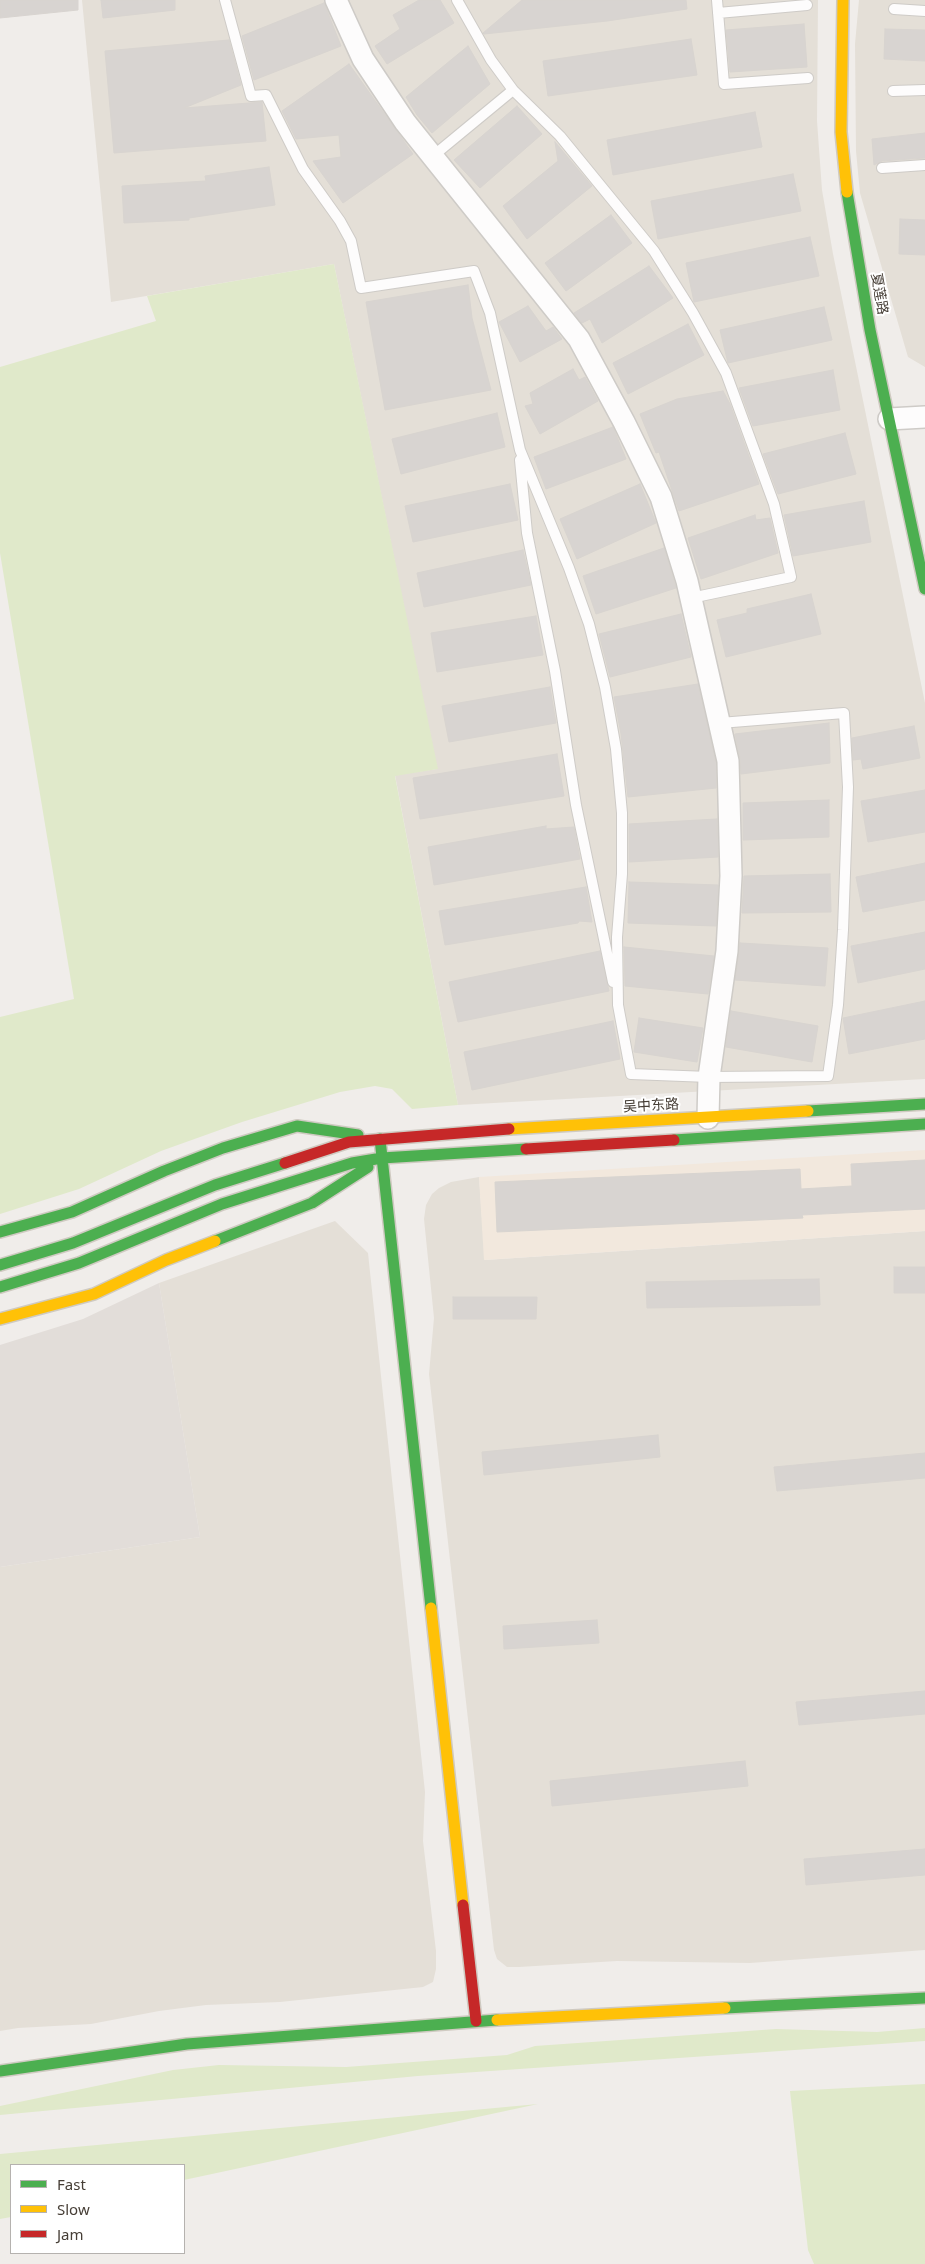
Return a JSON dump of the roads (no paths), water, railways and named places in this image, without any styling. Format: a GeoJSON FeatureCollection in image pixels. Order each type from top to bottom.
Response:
{"type":"FeatureCollection","features":[{"type":"Feature","properties":{"kind":"main road","name":"夏莲路"},"geometry":{"type":"LineString","coordinates":[[843,0],[841,106],[844,171],[853,237],[925,589]]}},
{"type":"Feature","properties":{"kind":"main road","name":"吴中东路"},"geometry":{"type":"LineString","coordinates":[[380,1138],[925,1104]]}},
{"type":"Feature","properties":{"kind":"main road"},"geometry":{"type":"LineString","coordinates":[[0,1287],[79,1263],[222,1204],[338,1166],[382,1158],[925,1124]]}},
{"type":"Feature","properties":{"kind":"main road"},"geometry":{"type":"LineString","coordinates":[[0,1232],[72,1212],[164,1171],[223,1148],[297,1126],[380,1138]]}},
{"type":"Feature","properties":{"kind":"main road"},"geometry":{"type":"LineString","coordinates":[[380,1138],[476,2021]]}},
{"type":"Feature","properties":{"kind":"main road"},"geometry":{"type":"LineString","coordinates":[[0,1265],[73,1243],[215,1185],[334,1146],[380,1138]]}},
{"type":"Feature","properties":{"kind":"main road"},"geometry":{"type":"LineString","coordinates":[[0,1319],[94,1294],[166,1260],[312,1203],[382,1158]]}},
{"type":"Feature","properties":{"kind":"main road"},"geometry":{"type":"LineString","coordinates":[[0,2071],[187,2044],[476,2021],[925,1998]]}},
{"type":"Feature","properties":{"kind":"street"},"geometry":{"type":"LineString","coordinates":[[336,0],[363,59],[405,122],[579,339],[624,422],[660,497],[691,598],[728,761],[732,862],[727,951],[709,1077],[708,1118]]}},
{"type":"Feature","properties":{"kind":"street"},"geometry":{"type":"LineString","coordinates":[[889,419],[925,417]]}},
{"type":"Feature","properties":{"kind":"lane"},"geometry":{"type":"LineString","coordinates":[[225,0],[251,96],[266,95],[303,169],[351,241],[361,288],[474,272],[490,313],[520,450],[527,534],[555,671],[576,805],[631,1074],[709,1077],[828,1076],[838,1005],[848,787],[844,713],[720,723]]}},
{"type":"Feature","properties":{"kind":"lane"},"geometry":{"type":"LineString","coordinates":[[457,0],[491,60],[513,90],[560,136],[654,251],[693,313],[726,373],[774,504],[791,577],[691,598]]}},
{"type":"Feature","properties":{"kind":"lane"},"geometry":{"type":"LineString","coordinates":[[717,0],[724,84],[808,78]]}},
{"type":"Feature","properties":{"kind":"lane"},"geometry":{"type":"LineString","coordinates":[[718,13],[807,5]]}},
{"type":"Feature","properties":{"kind":"lane"},"geometry":{"type":"LineString","coordinates":[[894,9],[925,11]]}},
{"type":"Feature","properties":{"kind":"lane"},"geometry":{"type":"LineString","coordinates":[[433,156],[513,90]]}},
{"type":"Feature","properties":{"kind":"lane"},"geometry":{"type":"LineString","coordinates":[[893,91],[925,90]]}},
{"type":"Feature","properties":{"kind":"lane"},"geometry":{"type":"LineString","coordinates":[[882,168],[925,165]]}},
{"type":"Feature","properties":{"kind":"lane"},"geometry":{"type":"LineString","coordinates":[[520,450],[569,568],[589,624],[605,688],[616,749],[622,812],[622,874],[617,937],[618,1005]]}}]}
